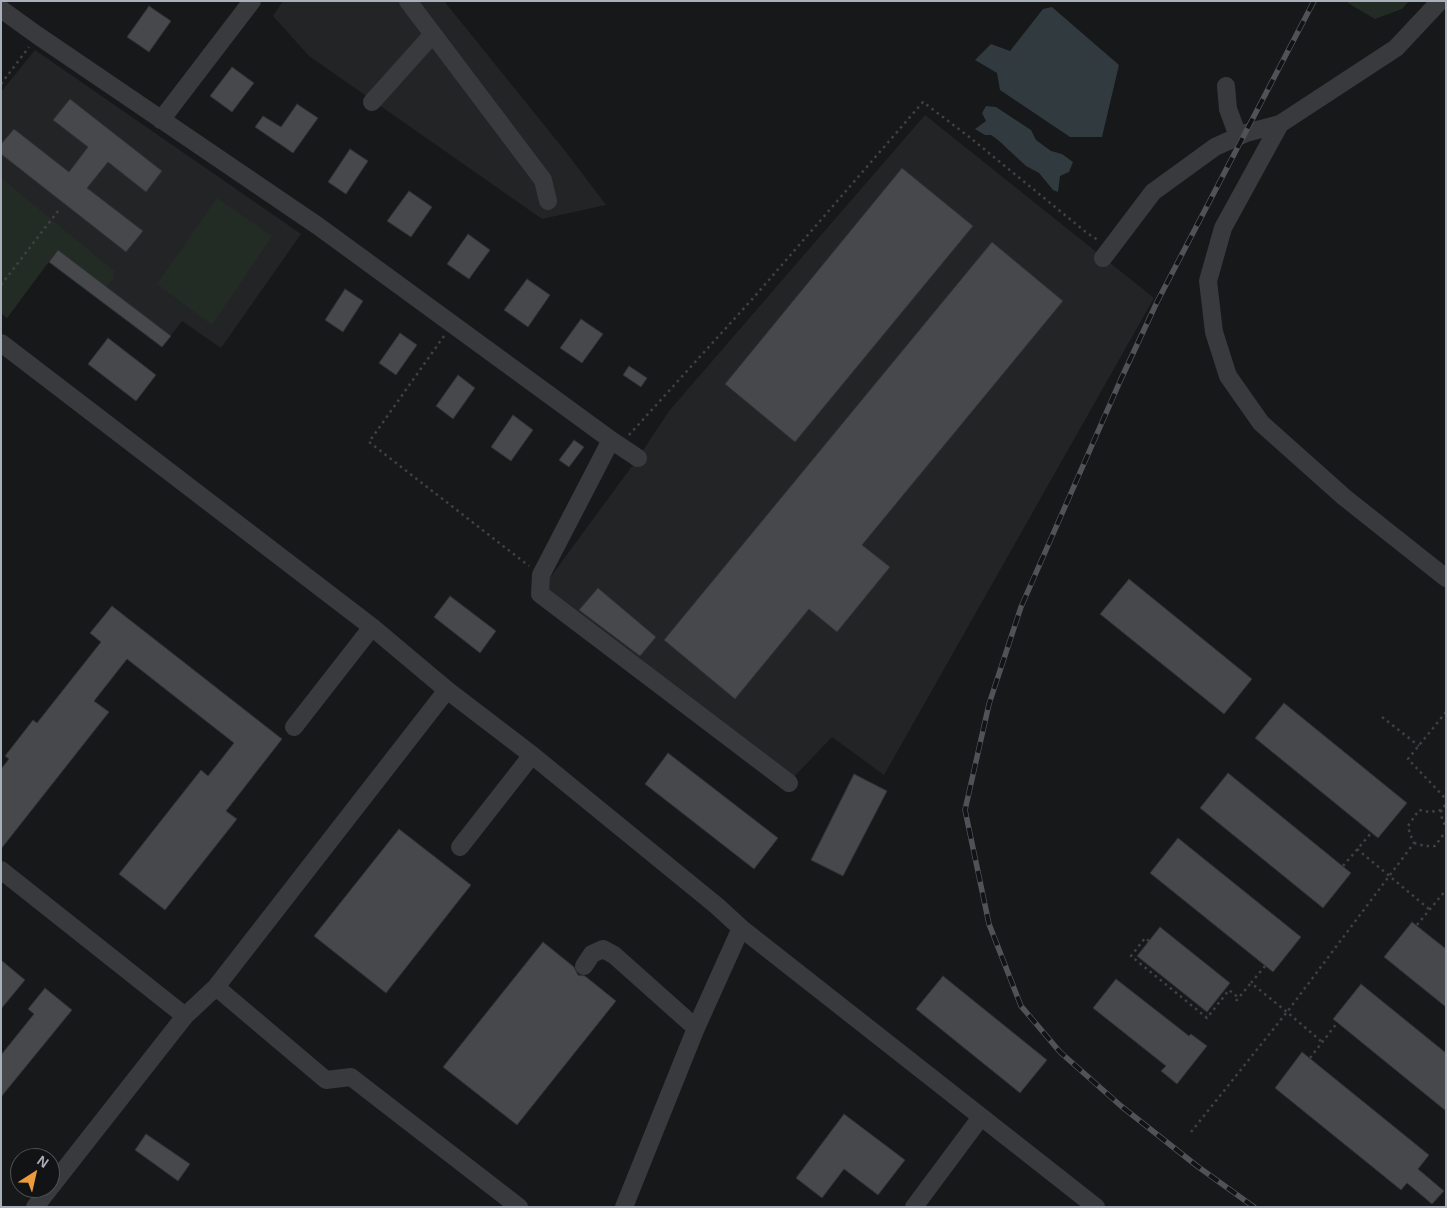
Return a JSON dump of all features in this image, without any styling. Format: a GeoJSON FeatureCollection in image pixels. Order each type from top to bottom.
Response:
{"type":"FeatureCollection","features":[{"type":"Feature","properties":{"kind":"street"},"geometry":{"type":"LineString","coordinates":[[161,120],[252,1]]}},
{"type":"Feature","properties":{"kind":"street"},"geometry":{"type":"LineString","coordinates":[[408,1],[543,180],[548,200]]}},
{"type":"Feature","properties":{"kind":"street"},"geometry":{"type":"LineString","coordinates":[[1107,253],[1153,192],[1215,147],[1246,133],[1280,124],[1396,48],[1440,1]]}},
{"type":"Feature","properties":{"kind":"street"},"geometry":{"type":"LineString","coordinates":[[1,9],[37,36],[318,226],[638,458]]}},
{"type":"Feature","properties":{"kind":"street"},"geometry":{"type":"LineString","coordinates":[[372,102],[433,34]]}},
{"type":"Feature","properties":{"kind":"street"},"geometry":{"type":"LineString","coordinates":[[1226,86],[1228,109],[1238,136]]}},
{"type":"Feature","properties":{"kind":"street"},"geometry":{"type":"LineString","coordinates":[[1280,124],[1223,228],[1208,281],[1214,332],[1228,376],[1261,423],[1344,497],[1446,578]]}},
{"type":"Feature","properties":{"kind":"street"},"geometry":{"type":"LineString","coordinates":[[1,343],[372,627],[447,690],[532,755],[717,906],[741,928],[1096,1207]]}},
{"type":"Feature","properties":{"kind":"street"},"geometry":{"type":"LineString","coordinates":[[615,443],[541,575],[540,594],[789,783]]}},
{"type":"Feature","properties":{"kind":"street"},"geometry":{"type":"LineString","coordinates":[[294,727],[372,627]]}},
{"type":"Feature","properties":{"kind":"street"},"geometry":{"type":"LineString","coordinates":[[35,1207],[185,1016],[216,987],[447,690]]}},
{"type":"Feature","properties":{"kind":"street"},"geometry":{"type":"LineString","coordinates":[[460,847],[532,755]]}},
{"type":"Feature","properties":{"kind":"street"},"geometry":{"type":"LineString","coordinates":[[1,870],[185,1016]]}},
{"type":"Feature","properties":{"kind":"street"},"geometry":{"type":"LineString","coordinates":[[624,1207],[696,1028],[741,928]]}},
{"type":"Feature","properties":{"kind":"street"},"geometry":{"type":"LineString","coordinates":[[584,966],[592,954],[603,949],[614,955],[696,1028]]}},
{"type":"Feature","properties":{"kind":"street"},"geometry":{"type":"LineString","coordinates":[[216,987],[326,1080],[351,1077],[519,1207]]}},
{"type":"Feature","properties":{"kind":"street"},"geometry":{"type":"LineString","coordinates":[[914,1207],[981,1117]]}},
{"type":"Feature","properties":{"kind":"path"},"geometry":{"type":"LineString","coordinates":[[1,84],[37,36]]}},
{"type":"Feature","properties":{"kind":"path"},"geometry":{"type":"LineString","coordinates":[[615,443],[755,296],[923,102],[968,136],[1087,233],[1107,253]]}},
{"type":"Feature","properties":{"kind":"path"},"geometry":{"type":"LineString","coordinates":[[1,285],[58,211]]}},
{"type":"Feature","properties":{"kind":"path"},"geometry":{"type":"LineString","coordinates":[[452,324],[369,442],[541,575]]}},
{"type":"Feature","properties":{"kind":"path"},"geometry":{"type":"LineString","coordinates":[[1446,712],[1408,759],[1446,799]]}},
{"type":"Feature","properties":{"kind":"path"},"geometry":{"type":"LineString","coordinates":[[1382,717],[1418,746]]}},
{"type":"Feature","properties":{"kind":"path"},"geometry":{"type":"LineString","coordinates":[[1414,843],[1408,826],[1419,810],[1430,812],[1441,810],[1446,804]]}},
{"type":"Feature","properties":{"kind":"path"},"geometry":{"type":"LineString","coordinates":[[1441,810],[1442,820],[1446,826]]}},
{"type":"Feature","properties":{"kind":"path"},"geometry":{"type":"LineString","coordinates":[[1414,843],[1435,846],[1446,831]]}},
{"type":"Feature","properties":{"kind":"path"},"geometry":{"type":"LineString","coordinates":[[1343,866],[1372,832]]}},
{"type":"Feature","properties":{"kind":"path"},"geometry":{"type":"LineString","coordinates":[[1191,1132],[1287,1012],[1414,843]]}},
{"type":"Feature","properties":{"kind":"path"},"geometry":{"type":"LineString","coordinates":[[1357,850],[1429,909]]}},
{"type":"Feature","properties":{"kind":"path"},"geometry":{"type":"LineString","coordinates":[[1416,925],[1445,891]]}},
{"type":"Feature","properties":{"kind":"path"},"geometry":{"type":"LineString","coordinates":[[1149,941],[1145,938],[1131,956],[1207,1018],[1229,990],[1239,998]]}},
{"type":"Feature","properties":{"kind":"path"},"geometry":{"type":"LineString","coordinates":[[1236,1001],[1265,966]]}},
{"type":"Feature","properties":{"kind":"path"},"geometry":{"type":"LineString","coordinates":[[1251,983],[1322,1042]]}},
{"type":"Feature","properties":{"kind":"path"},"geometry":{"type":"LineString","coordinates":[[1310,1058],[1337,1022]]}},
{"type":"Feature","properties":{"kind":"shaded area"},"geometry":{"type":"Polygon","coordinates":[[[283,1],[444,1],[566,152],[606,205],[542,219],[309,56],[273,16],[283,1]]]}},
{"type":"Feature","properties":{"kind":"shaded area"},"geometry":{"type":"Polygon","coordinates":[[[1348,1],[1409,1],[1402,9],[1375,19],[1348,3],[1348,1]]]}},
{"type":"Feature","properties":{"kind":"shaded area"},"geometry":{"type":"Polygon","coordinates":[[[1052,7],[1119,65],[1102,137],[1070,137],[1000,90],[997,73],[975,60],[991,44],[1010,51],[1043,9],[1052,7]]]}},
{"type":"Feature","properties":{"kind":"shaded area"},"geometry":{"type":"Polygon","coordinates":[[[35,50],[301,234],[221,348],[182,321],[162,347],[49,262],[7,318],[1,313],[1,92],[35,50]]]}},
{"type":"Feature","properties":{"kind":"shaded area"},"geometry":{"type":"Polygon","coordinates":[[[986,106],[996,107],[1031,130],[1036,140],[1051,151],[1062,154],[1073,162],[1069,172],[1060,176],[1058,192],[1053,190],[1039,173],[1026,166],[998,140],[975,129],[986,121],[982,113],[986,106]]]}},
{"type":"Feature","properties":{"kind":"shaded area"},"geometry":{"type":"Polygon","coordinates":[[[925,115],[1154,298],[884,775],[832,737],[792,779],[548,596],[546,583],[638,458],[669,411],[925,115]]]}},
{"type":"Feature","properties":{"kind":"shaded area"},"geometry":{"type":"Polygon","coordinates":[[[1,178],[114,271],[114,278],[106,287],[57,250],[7,318],[1,313],[1,178]]]}},
{"type":"Feature","properties":{"kind":"shaded area"},"geometry":{"type":"Polygon","coordinates":[[[217,198],[272,236],[212,325],[157,284],[217,198]]]}},
{"type":"Feature","properties":{"kind":"building"},"geometry":{"type":"Polygon","coordinates":[[[149,6],[171,21],[149,52],[127,37],[149,6]]]}},
{"type":"Feature","properties":{"kind":"building"},"geometry":{"type":"Polygon","coordinates":[[[232,67],[254,83],[232,112],[210,96],[232,67]]]}},
{"type":"Feature","properties":{"kind":"building"},"geometry":{"type":"Polygon","coordinates":[[[70,99],[162,171],[146,192],[108,162],[87,188],[143,231],[126,252],[1,154],[1,144],[14,129],[69,172],[88,147],[53,120],[70,99]]]}},
{"type":"Feature","properties":{"kind":"building"},"geometry":{"type":"Polygon","coordinates":[[[297,104],[318,118],[293,153],[255,127],[263,116],[281,127],[297,104]]]}},
{"type":"Feature","properties":{"kind":"building"},"geometry":{"type":"Polygon","coordinates":[[[350,149],[368,161],[346,194],[328,182],[350,149]]]}},
{"type":"Feature","properties":{"kind":"building"},"geometry":{"type":"Polygon","coordinates":[[[902,168],[973,226],[795,442],[725,384],[902,168]]]}},
{"type":"Feature","properties":{"kind":"building"},"geometry":{"type":"Polygon","coordinates":[[[409,191],[432,207],[411,237],[387,221],[409,191]]]}},
{"type":"Feature","properties":{"kind":"building"},"geometry":{"type":"Polygon","coordinates":[[[468,234],[490,250],[469,279],[447,264],[468,234]]]}},
{"type":"Feature","properties":{"kind":"building"},"geometry":{"type":"Polygon","coordinates":[[[992,242],[1063,301],[862,545],[890,567],[837,632],[809,609],[735,699],[664,640],[992,242]]]}},
{"type":"Feature","properties":{"kind":"building"},"geometry":{"type":"Polygon","coordinates":[[[58,250],[171,336],[162,347],[49,262],[58,250]]]}},
{"type":"Feature","properties":{"kind":"building"},"geometry":{"type":"Polygon","coordinates":[[[527,279],[550,295],[528,327],[504,310],[527,279]]]}},
{"type":"Feature","properties":{"kind":"building"},"geometry":{"type":"Polygon","coordinates":[[[345,289],[363,301],[343,332],[325,320],[345,289]]]}},
{"type":"Feature","properties":{"kind":"building"},"geometry":{"type":"Polygon","coordinates":[[[581,319],[603,334],[582,363],[560,348],[581,319]]]}},
{"type":"Feature","properties":{"kind":"building"},"geometry":{"type":"Polygon","coordinates":[[[400,333],[417,345],[396,375],[379,363],[400,333]]]}},
{"type":"Feature","properties":{"kind":"building"},"geometry":{"type":"Polygon","coordinates":[[[108,338],[156,375],[136,401],[88,364],[108,338]]]}},
{"type":"Feature","properties":{"kind":"building"},"geometry":{"type":"Polygon","coordinates":[[[629,366],[647,378],[641,387],[623,375],[629,366]]]}},
{"type":"Feature","properties":{"kind":"building"},"geometry":{"type":"Polygon","coordinates":[[[458,375],[475,388],[453,419],[436,406],[458,375]]]}},
{"type":"Feature","properties":{"kind":"building"},"geometry":{"type":"Polygon","coordinates":[[[513,415],[533,430],[511,461],[491,447],[513,415]]]}},
{"type":"Feature","properties":{"kind":"building"},"geometry":{"type":"Polygon","coordinates":[[[574,440],[584,447],[569,467],[559,460],[574,440]]]}},
{"type":"Feature","properties":{"kind":"building"},"geometry":{"type":"Polygon","coordinates":[[[1129,579],[1252,679],[1224,714],[1100,614],[1129,579]]]}},
{"type":"Feature","properties":{"kind":"building"},"geometry":{"type":"Polygon","coordinates":[[[598,588],[656,637],[640,656],[579,610],[598,588]]]}},
{"type":"Feature","properties":{"kind":"building"},"geometry":{"type":"Polygon","coordinates":[[[450,596],[496,631],[480,653],[434,617],[450,596]]]}},
{"type":"Feature","properties":{"kind":"building"},"geometry":{"type":"Polygon","coordinates":[[[112,606],[282,739],[226,811],[237,819],[165,910],[119,874],[201,770],[208,776],[234,743],[127,659],[94,701],[109,712],[1,849],[1,769],[9,759],[5,756],[33,720],[37,723],[101,642],[90,633],[112,606]]]}},
{"type":"Feature","properties":{"kind":"building"},"geometry":{"type":"Polygon","coordinates":[[[1284,703],[1407,803],[1378,838],[1255,738],[1284,703]]]}},
{"type":"Feature","properties":{"kind":"building"},"geometry":{"type":"Polygon","coordinates":[[[668,753],[778,838],[754,869],[645,784],[668,753]]]}},
{"type":"Feature","properties":{"kind":"building"},"geometry":{"type":"Polygon","coordinates":[[[1228,773],[1351,873],[1323,908],[1200,808],[1228,773]]]}},
{"type":"Feature","properties":{"kind":"building"},"geometry":{"type":"Polygon","coordinates":[[[854,774],[887,791],[843,876],[811,860],[854,774]]]}},
{"type":"Feature","properties":{"kind":"building"},"geometry":{"type":"Polygon","coordinates":[[[399,829],[471,885],[386,993],[314,936],[399,829]]]}},
{"type":"Feature","properties":{"kind":"building"},"geometry":{"type":"Polygon","coordinates":[[[1178,838],[1301,937],[1273,972],[1150,873],[1178,838]]]}},
{"type":"Feature","properties":{"kind":"building"},"geometry":{"type":"Polygon","coordinates":[[[1412,922],[1446,949],[1446,1007],[1384,957],[1412,922]]]}},
{"type":"Feature","properties":{"kind":"building"},"geometry":{"type":"Polygon","coordinates":[[[1160,927],[1230,983],[1207,1012],[1137,956],[1160,927]]]}},
{"type":"Feature","properties":{"kind":"building"},"geometry":{"type":"Polygon","coordinates":[[[543,942],[574,967],[578,975],[585,976],[616,1001],[517,1125],[443,1067],[543,942]]]}},
{"type":"Feature","properties":{"kind":"building"},"geometry":{"type":"Polygon","coordinates":[[[1,960],[25,980],[1,1009],[1,960]]]}},
{"type":"Feature","properties":{"kind":"building"},"geometry":{"type":"Polygon","coordinates":[[[943,976],[1047,1060],[1020,1093],[916,1009],[943,976]]]}},
{"type":"Feature","properties":{"kind":"building"},"geometry":{"type":"Polygon","coordinates":[[[1116,979],[1189,1036],[1191,1034],[1207,1046],[1177,1084],[1161,1071],[1166,1066],[1093,1008],[1116,979]]]}},
{"type":"Feature","properties":{"kind":"building"},"geometry":{"type":"Polygon","coordinates":[[[1361,984],[1446,1053],[1446,1111],[1333,1019],[1361,984]]]}},
{"type":"Feature","properties":{"kind":"building"},"geometry":{"type":"Polygon","coordinates":[[[45,988],[72,1010],[1,1097],[1,1055],[34,1014],[28,1009],[45,988]]]}},
{"type":"Feature","properties":{"kind":"building"},"geometry":{"type":"Polygon","coordinates":[[[1302,1052],[1429,1155],[1418,1169],[1444,1191],[1432,1204],[1407,1183],[1401,1190],[1275,1088],[1302,1052]]]}},
{"type":"Feature","properties":{"kind":"building"},"geometry":{"type":"Polygon","coordinates":[[[844,1114],[905,1160],[878,1195],[844,1169],[822,1198],[796,1178],[844,1114]]]}},
{"type":"Feature","properties":{"kind":"building"},"geometry":{"type":"Polygon","coordinates":[[[146,1134],[190,1164],[178,1181],[135,1150],[146,1134]]]}},
{"type":"Feature","properties":{"kind":"railway"},"geometry":{"type":"LineString","coordinates":[[1254,1207],[1197,1166],[1121,1106],[1060,1052],[1021,1006],[989,924],[965,810],[989,704],[1021,607],[1121,379],[1157,302],[1314,1]]}}]}
